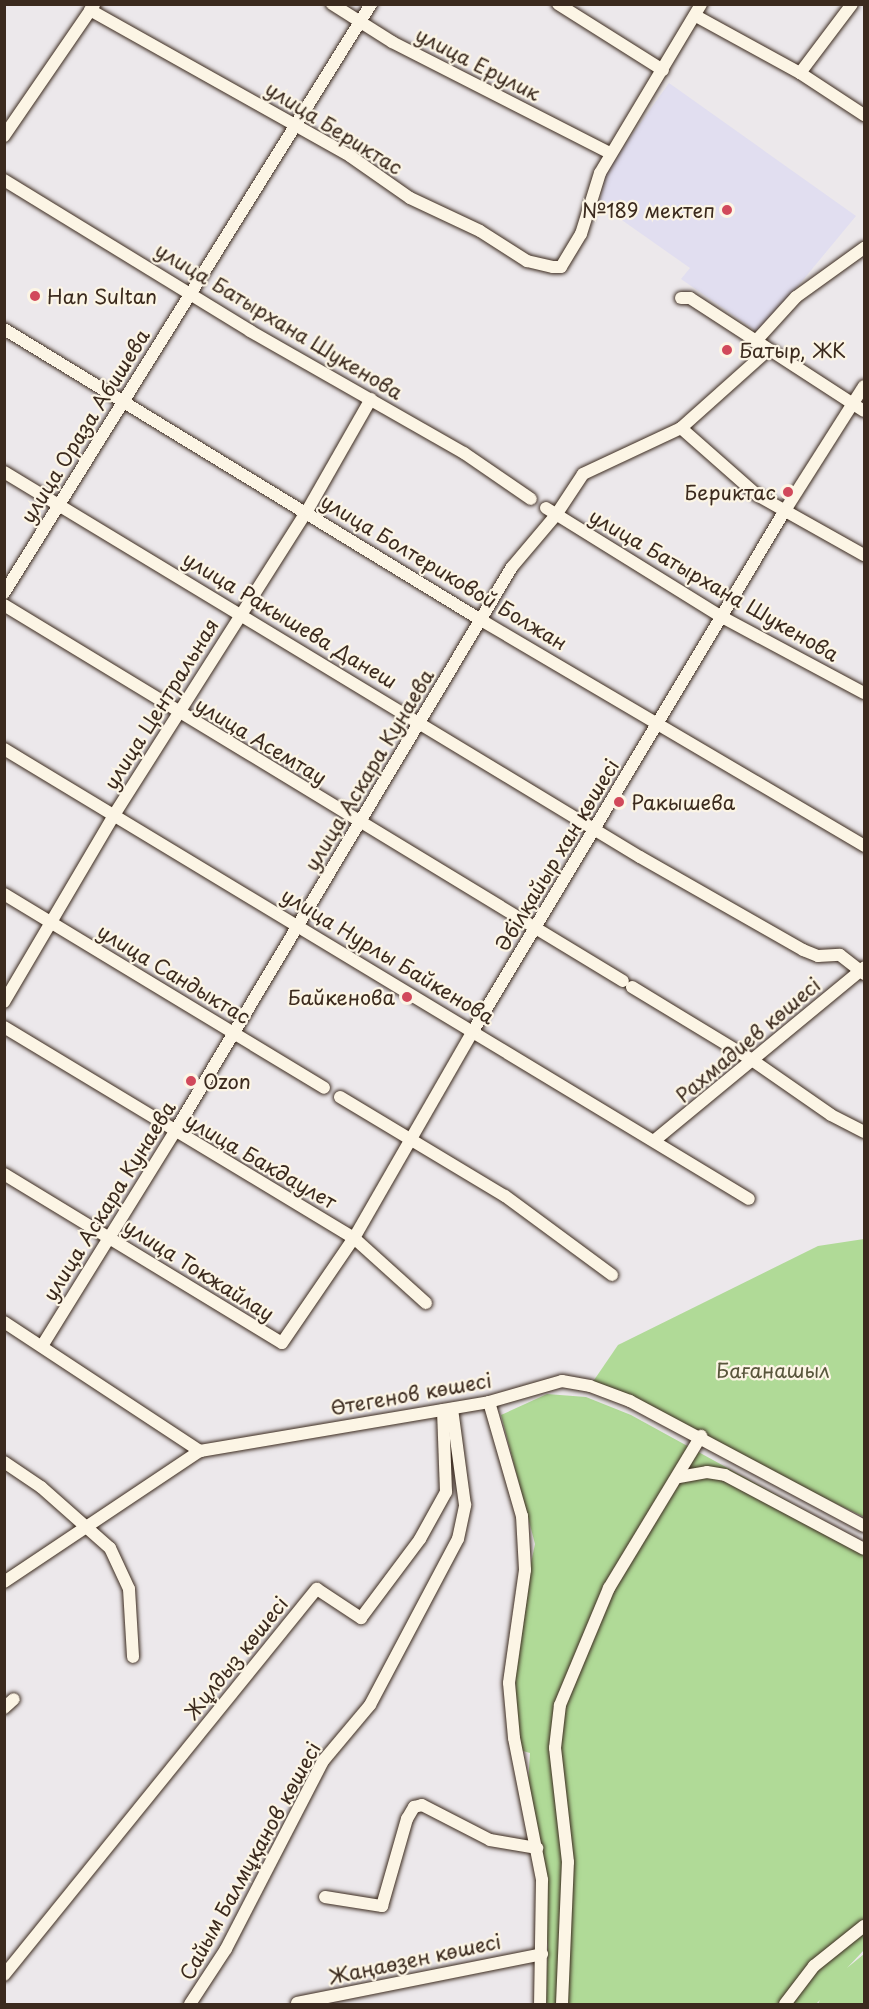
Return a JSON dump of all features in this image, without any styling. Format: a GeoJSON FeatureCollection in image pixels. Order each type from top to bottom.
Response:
{"type":"FeatureCollection","features":[{"type":"Feature","properties":{"kind":"street","name":"улица Ерулик"},"geometry":{"type":"LineString","coordinates":[[332,4],[362,20],[392,42],[610,153]]}},
{"type":"Feature","properties":{"kind":"street","name":"улица Ораза Абишева"},"geometry":{"type":"LineString","coordinates":[[4,593],[371,4]]}},
{"type":"Feature","properties":{"kind":"street"},"geometry":{"type":"LineString","coordinates":[[558,4],[663,70]]}},
{"type":"Feature","properties":{"kind":"street"},"geometry":{"type":"LineString","coordinates":[[800,73],[852,4]]}},
{"type":"Feature","properties":{"kind":"street"},"geometry":{"type":"LineString","coordinates":[[4,136],[92,7]]}},
{"type":"Feature","properties":{"kind":"street","name":"улица Бериктас"},"geometry":{"type":"LineString","coordinates":[[92,7],[350,156],[410,198],[480,231],[527,261],[561,267],[581,234],[600,173],[610,153]]}},
{"type":"Feature","properties":{"kind":"street"},"geometry":{"type":"LineString","coordinates":[[610,153],[698,10],[864,115]]}},
{"type":"Feature","properties":{"kind":"street","name":"улица Батырхана Шукенова"},"geometry":{"type":"LineString","coordinates":[[4,180],[464,453],[531,499]]}},
{"type":"Feature","properties":{"kind":"street"},"geometry":{"type":"LineString","coordinates":[[755,342],[801,293],[864,248]]}},
{"type":"Feature","properties":{"kind":"street"},"geometry":{"type":"LineString","coordinates":[[681,298],[690,298],[767,351],[864,411]]}},
{"type":"Feature","properties":{"kind":"street","name":"улица Болтериковой Болжан"},"geometry":{"type":"LineString","coordinates":[[4,329],[307,511],[481,620],[864,846]]}},
{"type":"Feature","properties":{"kind":"street","name":"улица Аскара Кунаева"},"geometry":{"type":"LineString","coordinates":[[42,1346],[110,1238],[422,723],[512,567],[551,511],[583,474],[681,428],[767,351]]}},
{"type":"Feature","properties":{"kind":"street","name":"Әбілқайыр хан көшесі"},"geometry":{"type":"LineString","coordinates":[[282,1343],[354,1238],[473,1031],[595,831],[784,512],[864,386]]}},
{"type":"Feature","properties":{"kind":"street","name":"улица Центральная"},"geometry":{"type":"LineString","coordinates":[[4,1002],[52,924],[114,815],[307,511],[371,399]]}},
{"type":"Feature","properties":{"kind":"street"},"geometry":{"type":"LineString","coordinates":[[681,428],[748,488],[784,512],[864,555]]}},
{"type":"Feature","properties":{"kind":"street","name":"улица Ракышева Данеш"},"geometry":{"type":"LineString","coordinates":[[4,472],[242,613],[595,831],[802,950],[818,956],[840,955],[863,971]]}},
{"type":"Feature","properties":{"kind":"street","name":"улица Батырхана Шукенова"},"geometry":{"type":"LineString","coordinates":[[551,511],[722,617],[864,693]]}},
{"type":"Feature","properties":{"kind":"street","name":"улица Асемтау"},"geometry":{"type":"LineString","coordinates":[[4,605],[178,714],[752,1060],[831,1115],[864,1132]]}},
{"type":"Feature","properties":{"kind":"street","name":"улица Нурлы Байкенова"},"geometry":{"type":"LineString","coordinates":[[4,749],[655,1140],[749,1199]]}},
{"type":"Feature","properties":{"kind":"street","name":"улица Сандыктас"},"geometry":{"type":"LineString","coordinates":[[4,894],[324,1088]]}},
{"type":"Feature","properties":{"kind":"street","name":"Рахмадиев көшесі"},"geometry":{"type":"LineString","coordinates":[[655,1140],[863,971]]}},
{"type":"Feature","properties":{"kind":"street","name":"улица Бакдаулет"},"geometry":{"type":"LineString","coordinates":[[4,1027],[174,1133],[354,1238],[426,1303]]}},
{"type":"Feature","properties":{"kind":"street"},"geometry":{"type":"LineString","coordinates":[[340,1097],[410,1142],[505,1196],[612,1275]]}},
{"type":"Feature","properties":{"kind":"street","name":"улица Токжайлау"},"geometry":{"type":"LineString","coordinates":[[4,1174],[282,1343]]}},
{"type":"Feature","properties":{"kind":"street"},"geometry":{"type":"LineString","coordinates":[[4,1322],[200,1451],[4,1582]]}},
{"type":"Feature","properties":{"kind":"street","name":"Өтегенов көшесі"},"geometry":{"type":"LineString","coordinates":[[200,1451],[489,1402],[562,1381],[590,1386],[630,1401],[701,1436],[864,1526]]}},
{"type":"Feature","properties":{"kind":"street"},"geometry":{"type":"LineString","coordinates":[[489,1402],[522,1516],[525,1570],[508,1683],[514,1738],[542,1880],[540,2004]]}},
{"type":"Feature","properties":{"kind":"street","name":"Жұлдыз көшесі"},"geometry":{"type":"LineString","coordinates":[[6,1971],[317,1589],[361,1618],[420,1539],[446,1492],[447,1410]]}},
{"type":"Feature","properties":{"kind":"street","name":"Сайым Балмұқанов көшесі"},"geometry":{"type":"LineString","coordinates":[[190,2004],[226,1949],[323,1761],[370,1705],[458,1539],[465,1505],[447,1410]]}},
{"type":"Feature","properties":{"kind":"street"},"geometry":{"type":"LineString","coordinates":[[562,2004],[568,1862],[555,1748],[560,1705],[609,1588],[679,1477],[701,1436]]}},
{"type":"Feature","properties":{"kind":"street"},"geometry":{"type":"LineString","coordinates":[[4,1462],[41,1487],[110,1548],[129,1589],[133,1657]]}},
{"type":"Feature","properties":{"kind":"street"},"geometry":{"type":"LineString","coordinates":[[679,1477],[707,1472],[725,1476],[864,1549]]}},
{"type":"Feature","properties":{"kind":"street"},"geometry":{"type":"LineString","coordinates":[[4,1708],[14,1699]]}},
{"type":"Feature","properties":{"kind":"street"},"geometry":{"type":"LineString","coordinates":[[325,1897],[382,1906],[407,1819],[414,1807],[422,1805],[490,1840],[537,1848]]}},
{"type":"Feature","properties":{"kind":"street"},"geometry":{"type":"LineString","coordinates":[[785,2004],[814,1966],[864,1926]]}},
{"type":"Feature","properties":{"kind":"street","name":"Жаңаөзен көшесі"},"geometry":{"type":"LineString","coordinates":[[297,2003],[542,1954]]}},
{"type":"Feature","properties":{"kind":"shaded area","name":"№189 мектеп"},"geometry":{"type":"Polygon","coordinates":[[[669,83],[856,216],[759,333],[681,279],[690,268],[599,204],[607,170],[669,83]]]}},
{"type":"Feature","properties":{"kind":"green space","name":"Бағанашыл"},"geometry":{"type":"Polygon","coordinates":[[[864,1239],[864,1517],[590,1386],[618,1345],[818,1246],[864,1239]]]}},
{"type":"Feature","properties":{"kind":"green space"},"geometry":{"type":"Polygon","coordinates":[[[547,1394],[586,1397],[631,1415],[864,1543],[864,1950],[847,1968],[864,1954],[864,2004],[818,2004],[820,2000],[816,2004],[546,2004],[548,1945],[527,1802],[530,1753],[516,1749],[515,1639],[535,1544],[501,1415],[547,1394]]]}},
{"type":"Feature","properties":{"kind":"place","name":"№189 мектеп"},"geometry":{"type":"Point","coordinates":[727,210]}},
{"type":"Feature","properties":{"kind":"place","name":"Han Sultan"},"geometry":{"type":"Point","coordinates":[35,296]}},
{"type":"Feature","properties":{"kind":"place","name":"Батыр, ЖК"},"geometry":{"type":"Point","coordinates":[727,350]}},
{"type":"Feature","properties":{"kind":"place","name":"Бериктас"},"geometry":{"type":"Point","coordinates":[788,492]}},
{"type":"Feature","properties":{"kind":"place","name":"Ракышева"},"geometry":{"type":"Point","coordinates":[619,802]}},
{"type":"Feature","properties":{"kind":"place","name":"Байкенова"},"geometry":{"type":"Point","coordinates":[407,997]}},
{"type":"Feature","properties":{"kind":"place","name":"Ozon"},"geometry":{"type":"Point","coordinates":[191,1081]}}]}
